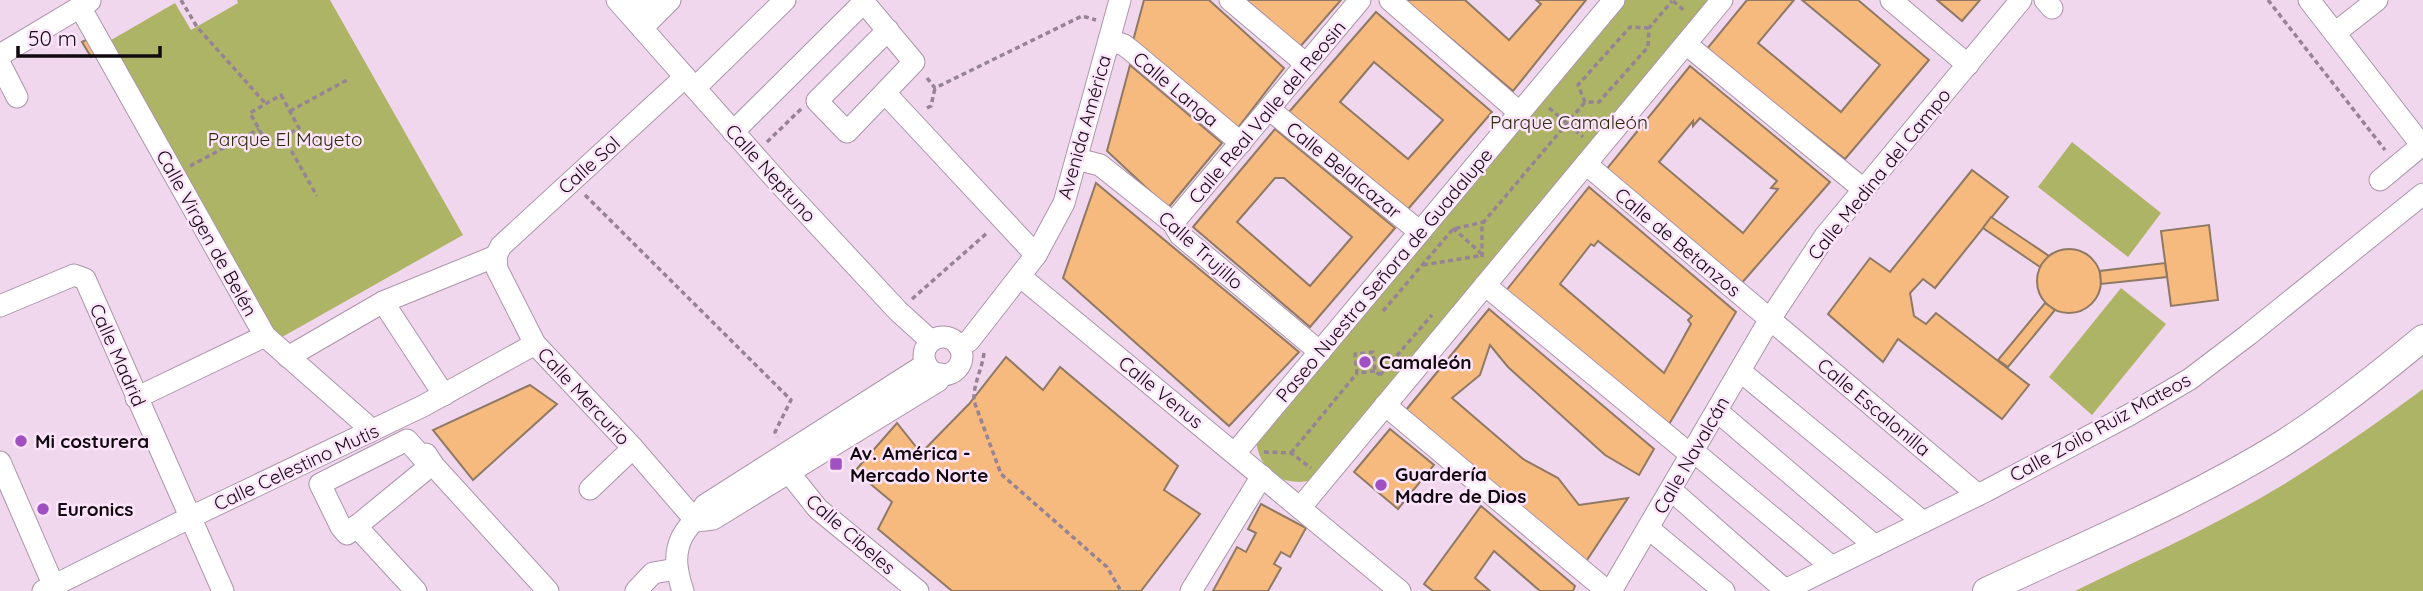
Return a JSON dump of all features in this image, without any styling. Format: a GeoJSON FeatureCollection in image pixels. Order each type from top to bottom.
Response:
{"type":"FeatureCollection","features":[{"type":"Feature","properties":{"kind":"main road"},"geometry":{"type":"LineString","coordinates":[[1986,591],[2200,490],[2282,443],[2352,396],[2423,338]]}},
{"type":"Feature","properties":{"kind":"street","name":"Calle Neptuno"},"geometry":{"type":"LineString","coordinates":[[617,0],[754,155],[898,311],[931,341]]}},
{"type":"Feature","properties":{"kind":"street"},"geometry":{"type":"LineString","coordinates":[[638,0],[641,3],[648,0]]}},
{"type":"Feature","properties":{"kind":"street"},"geometry":{"type":"LineString","coordinates":[[642,27],[670,0]]}},
{"type":"Feature","properties":{"kind":"street","name":"Calle Sol"},"geometry":{"type":"LineString","coordinates":[[496,256],[502,246],[572,180],[786,0]]}},
{"type":"Feature","properties":{"kind":"street","name":"Avenida América"},"geometry":{"type":"LineString","coordinates":[[964,343],[1036,256],[1063,202],[1120,0]]}},
{"type":"Feature","properties":{"kind":"street"},"geometry":{"type":"LineString","coordinates":[[1230,0],[1306,64]]}},
{"type":"Feature","properties":{"kind":"street","name":"Calle Real Valle del Reosin"},"geometry":{"type":"LineString","coordinates":[[1173,223],[1360,0]]}},
{"type":"Feature","properties":{"kind":"street"},"geometry":{"type":"LineString","coordinates":[[1390,0],[1520,113]]}},
{"type":"Feature","properties":{"kind":"street","name":"Paseo Nuestra Señora de Guadalupe"},"geometry":{"type":"LineString","coordinates":[[1239,456],[1320,352],[1614,0]]}},
{"type":"Feature","properties":{"kind":"street"},"geometry":{"type":"LineString","coordinates":[[1300,508],[1485,285],[1491,262],[1592,156],[1723,0]]}},
{"type":"Feature","properties":{"kind":"street"},"geometry":{"type":"LineString","coordinates":[[1891,0],[1968,65]]}},
{"type":"Feature","properties":{"kind":"street","name":"Calle Medina del Campo"},"geometry":{"type":"LineString","coordinates":[[1770,319],[1825,236],[2021,0]]}},
{"type":"Feature","properties":{"kind":"street"},"geometry":{"type":"LineString","coordinates":[[2309,0],[2422,146],[2380,180]]}},
{"type":"Feature","properties":{"kind":"street"},"geometry":{"type":"LineString","coordinates":[[2335,33],[2377,0]]}},
{"type":"Feature","properties":{"kind":"street"},"geometry":{"type":"LineString","coordinates":[[733,132],[868,2],[914,62],[847,132],[810,104],[888,30]]}},
{"type":"Feature","properties":{"kind":"street"},"geometry":{"type":"LineString","coordinates":[[0,55],[85,4]]}},
{"type":"Feature","properties":{"kind":"street","name":"Calle Virgen de Belén"},"geometry":{"type":"LineString","coordinates":[[85,4],[174,175],[265,336],[365,424],[369,432]]}},
{"type":"Feature","properties":{"kind":"street","name":"Calle Langa"},"geometry":{"type":"LineString","coordinates":[[1111,32],[1241,143]]}},
{"type":"Feature","properties":{"kind":"street"},"geometry":{"type":"LineString","coordinates":[[1686,44],[1863,188]]}},
{"type":"Feature","properties":{"kind":"street"},"geometry":{"type":"LineString","coordinates":[[0,64],[17,97]]}},
{"type":"Feature","properties":{"kind":"street"},"geometry":{"type":"LineString","coordinates":[[885,93],[1036,256]]}},
{"type":"Feature","properties":{"kind":"street","name":"Calle Belalcazar"},"geometry":{"type":"LineString","coordinates":[[1269,109],[1420,232]]}},
{"type":"Feature","properties":{"kind":"street","name":"Calle de Betanzos"},"geometry":{"type":"LineString","coordinates":[[1592,156],[1770,319]]}},
{"type":"Feature","properties":{"kind":"street","name":"Calle Trujillo"},"geometry":{"type":"LineString","coordinates":[[1077,159],[1100,165],[1173,223],[1180,235],[1320,352]]}},
{"type":"Feature","properties":{"kind":"street","name":"Calle Zoilo Ruiz Mateos"},"geometry":{"type":"LineString","coordinates":[[1784,590],[1978,495],[2129,415],[2190,379],[2259,327],[2423,194]]}},
{"type":"Feature","properties":{"kind":"street"},"geometry":{"type":"LineString","coordinates":[[288,357],[383,302],[496,256]]}},
{"type":"Feature","properties":{"kind":"street","name":"Calle Mercurio"},"geometry":{"type":"LineString","coordinates":[[496,256],[497,269],[535,344],[696,521]]}},
{"type":"Feature","properties":{"kind":"street","name":"Calle Madrid"},"geometry":{"type":"LineString","coordinates":[[0,306],[74,275],[85,279],[223,591]]}},
{"type":"Feature","properties":{"kind":"street","name":"Calle Venus"},"geometry":{"type":"LineString","coordinates":[[1021,277],[1400,591]]}},
{"type":"Feature","properties":{"kind":"street"},"geometry":{"type":"LineString","coordinates":[[1485,285],[1832,567]]}},
{"type":"Feature","properties":{"kind":"street"},"geometry":{"type":"LineString","coordinates":[[383,302],[444,395]]}},
{"type":"Feature","properties":{"kind":"street","name":"Calle Navalcán"},"geometry":{"type":"LineString","coordinates":[[1609,591],[1770,319]]}},
{"type":"Feature","properties":{"kind":"street","name":"Calle Escalonilla"},"geometry":{"type":"LineString","coordinates":[[1770,319],[1978,495]]}},
{"type":"Feature","properties":{"kind":"street"},"geometry":{"type":"LineString","coordinates":[[136,398],[265,336]]}},
{"type":"Feature","properties":{"kind":"street"},"geometry":{"type":"LineString","coordinates":[[683,591],[676,569],[682,536],[696,521],[713,519],[783,459],[938,381],[925,352],[931,341],[943,337],[964,343],[957,368],[947,374],[934,369]]}},
{"type":"Feature","properties":{"kind":"street","name":"Calle Celestino Mutis"},"geometry":{"type":"LineString","coordinates":[[51,589],[191,517],[444,395],[535,344]]}},
{"type":"Feature","properties":{"kind":"street"},"geometry":{"type":"LineString","coordinates":[[1740,370],[1923,522]]}},
{"type":"Feature","properties":{"kind":"street"},"geometry":{"type":"LineString","coordinates":[[1385,405],[1609,591]]}},
{"type":"Feature","properties":{"kind":"street"},"geometry":{"type":"LineString","coordinates":[[1717,411],[1875,545]]}},
{"type":"Feature","properties":{"kind":"street"},"geometry":{"type":"LineString","coordinates":[[408,426],[434,466],[548,591]]}},
{"type":"Feature","properties":{"kind":"street"},"geometry":{"type":"LineString","coordinates":[[407,440],[430,466],[356,526],[347,534],[320,484],[407,440]]}},
{"type":"Feature","properties":{"kind":"street"},"geometry":{"type":"LineString","coordinates":[[590,489],[633,449]]}},
{"type":"Feature","properties":{"kind":"street","name":"Calle Cibeles"},"geometry":{"type":"LineString","coordinates":[[783,459],[818,509],[918,591]]}},
{"type":"Feature","properties":{"kind":"street"},"geometry":{"type":"LineString","coordinates":[[0,463],[51,589]]}},
{"type":"Feature","properties":{"kind":"street"},"geometry":{"type":"LineString","coordinates":[[1191,591],[1262,476]]}},
{"type":"Feature","properties":{"kind":"street"},"geometry":{"type":"LineString","coordinates":[[1671,489],[1784,590]]}},
{"type":"Feature","properties":{"kind":"street"},"geometry":{"type":"LineString","coordinates":[[356,526],[416,591]]}},
{"type":"Feature","properties":{"kind":"street"},"geometry":{"type":"LineString","coordinates":[[1648,528],[1724,591]]}},
{"type":"Feature","properties":{"kind":"street"},"geometry":{"type":"LineString","coordinates":[[636,591],[653,573],[676,569]]}},
{"type":"Feature","properties":{"kind":"path"},"geometry":{"type":"LineString","coordinates":[[181,0],[197,27],[266,104]]}},
{"type":"Feature","properties":{"kind":"path"},"geometry":{"type":"LineString","coordinates":[[2268,0],[2397,166]]}},
{"type":"Feature","properties":{"kind":"path"},"geometry":{"type":"LineString","coordinates":[[1491,262],[1482,224],[1585,102],[1599,102],[1648,47],[1649,28],[1672,1]]}},
{"type":"Feature","properties":{"kind":"path"},"geometry":{"type":"LineString","coordinates":[[914,62],[935,88],[1082,16],[1111,32]]}},
{"type":"Feature","properties":{"kind":"path"},"geometry":{"type":"LineString","coordinates":[[1585,102],[1578,85],[1630,27],[1649,28]]}},
{"type":"Feature","properties":{"kind":"path"},"geometry":{"type":"LineString","coordinates":[[290,111],[347,80]]}},
{"type":"Feature","properties":{"kind":"path"},"geometry":{"type":"LineString","coordinates":[[281,95],[299,128],[268,145],[250,113],[266,104],[281,95]]}},
{"type":"Feature","properties":{"kind":"path"},"geometry":{"type":"LineString","coordinates":[[1534,96],[1567,123],[1592,156]]}},
{"type":"Feature","properties":{"kind":"path"},"geometry":{"type":"LineString","coordinates":[[754,155],[810,104]]}},
{"type":"Feature","properties":{"kind":"path"},"geometry":{"type":"LineString","coordinates":[[174,175],[259,128]]}},
{"type":"Feature","properties":{"kind":"path"},"geometry":{"type":"LineString","coordinates":[[283,136],[317,196]]}},
{"type":"Feature","properties":{"kind":"path"},"geometry":{"type":"LineString","coordinates":[[572,180],[791,400],[775,432],[783,459]]}},
{"type":"Feature","properties":{"kind":"path"},"geometry":{"type":"LineString","coordinates":[[1436,213],[1491,262]]}},
{"type":"Feature","properties":{"kind":"path"},"geometry":{"type":"LineString","coordinates":[[898,311],[1002,220]]}},
{"type":"Feature","properties":{"kind":"path"},"geometry":{"type":"LineString","coordinates":[[1377,318],[1454,229],[1484,222]]}},
{"type":"Feature","properties":{"kind":"path"},"geometry":{"type":"LineString","coordinates":[[1422,265],[1491,262]]}},
{"type":"Feature","properties":{"kind":"path"},"geometry":{"type":"LineString","coordinates":[[964,343],[984,352],[982,367],[973,390],[974,401],[1001,474],[1107,567],[1121,591]]}},
{"type":"Feature","properties":{"kind":"path"},"geometry":{"type":"LineString","coordinates":[[1292,453],[1357,373],[1375,371],[1373,352],[1355,354],[1357,373]]}},
{"type":"Feature","properties":{"kind":"path"},"geometry":{"type":"LineString","coordinates":[[1239,456],[1258,452],[1292,453],[1324,479]]}},
{"type":"Feature","properties":{"kind":"green space","name":"Parque El Mayeto"},"geometry":{"type":"Polygon","coordinates":[[[237,0],[330,0],[463,235],[275,341],[106,43],[175,3],[191,30],[238,3],[237,0]]]}},
{"type":"Feature","properties":{"kind":"green space","name":"Parque Camaleón"},"geometry":{"type":"Polygon","coordinates":[[[1623,0],[1717,0],[1315,479],[1293,482],[1275,475],[1263,461],[1256,441],[1623,0]]]}},
{"type":"Feature","properties":{"kind":"green space"},"geometry":{"type":"Polygon","coordinates":[[[2072,142],[2161,213],[2128,257],[2038,187],[2072,142]]]}},
{"type":"Feature","properties":{"kind":"green space"},"geometry":{"type":"Polygon","coordinates":[[[2121,288],[2166,324],[2092,415],[2049,377],[2121,288]]]}},
{"type":"Feature","properties":{"kind":"green space"},"geometry":{"type":"Polygon","coordinates":[[[2423,389],[2423,591],[2075,591],[2256,501],[2371,427],[2423,389]]]}},
{"type":"Feature","properties":{"kind":"building"},"geometry":{"type":"Polygon","coordinates":[[[1144,0],[1209,0],[1284,68],[1237,129],[1133,41],[1144,0]]]}},
{"type":"Feature","properties":{"kind":"building"},"geometry":{"type":"Polygon","coordinates":[[[1241,0],[1341,0],[1298,49],[1241,0]]]}},
{"type":"Feature","properties":{"kind":"building"},"geometry":{"type":"Polygon","coordinates":[[[1405,0],[1465,0],[1509,40],[1541,4],[1536,0],[1586,0],[1513,91],[1405,0]]]}},
{"type":"Feature","properties":{"kind":"building"},"geometry":{"type":"Polygon","coordinates":[[[1747,0],[1794,0],[1758,43],[1841,112],[1880,65],[1802,0],[1858,0],[1929,60],[1845,159],[1706,50],[1747,0]]]}},
{"type":"Feature","properties":{"kind":"building"},"geometry":{"type":"Polygon","coordinates":[[[1937,0],[1980,0],[1962,21],[1937,0]]]}},
{"type":"Feature","properties":{"kind":"building"},"geometry":{"type":"Polygon","coordinates":[[[1376,12],[1492,112],[1408,209],[1289,112],[1376,12]],[[1374,62],[1340,102],[1408,159],[1443,120],[1374,62]]]}},
{"type":"Feature","properties":{"kind":"building"},"geometry":{"type":"Polygon","coordinates":[[[88,39],[97,54],[91,57],[82,42],[88,39]]]}},
{"type":"Feature","properties":{"kind":"building"},"geometry":{"type":"Polygon","coordinates":[[[1130,65],[1222,143],[1168,208],[1107,151],[1130,65]]]}},
{"type":"Feature","properties":{"kind":"building"},"geometry":{"type":"Polygon","coordinates":[[[1690,66],[1830,182],[1740,285],[1605,171],[1690,66]],[[1700,118],[1693,126],[1693,121],[1659,162],[1743,233],[1778,189],[1771,188],[1777,181],[1700,118]]]}},
{"type":"Feature","properties":{"kind":"building"},"geometry":{"type":"Polygon","coordinates":[[[1275,129],[1395,228],[1310,327],[1193,227],[1275,129]],[[1275,178],[1237,222],[1310,286],[1352,237],[1284,178],[1275,178]]]}},
{"type":"Feature","properties":{"kind":"building"},"geometry":{"type":"Polygon","coordinates":[[[1972,170],[2008,197],[1935,288],[1923,279],[1910,293],[1914,316],[1926,324],[1936,313],[2029,385],[2002,419],[1898,339],[1883,362],[1828,314],[1870,258],[1890,272],[1972,170]]]}},
{"type":"Feature","properties":{"kind":"building"},"geometry":{"type":"Polygon","coordinates":[[[1096,183],[1299,352],[1229,426],[1063,278],[1096,183]]]}},
{"type":"Feature","properties":{"kind":"building"},"geometry":{"type":"Polygon","coordinates":[[[1589,187],[1736,312],[1668,426],[1505,292],[1589,187]],[[1598,241],[1594,246],[1591,244],[1560,284],[1664,373],[1691,324],[1688,320],[1692,316],[1598,241]]]}},
{"type":"Feature","properties":{"kind":"building"},"geometry":{"type":"Polygon","coordinates":[[[1991,217],[2049,256],[2040,267],[1983,228],[1991,217]]]}},
{"type":"Feature","properties":{"kind":"building"},"geometry":{"type":"Polygon","coordinates":[[[2209,225],[2218,300],[2171,306],[2161,231],[2209,225]]]}},
{"type":"Feature","properties":{"kind":"building"},"geometry":{"type":"Polygon","coordinates":[[[2069,249],[2081,251],[2092,258],[2099,269],[2099,293],[2092,304],[2081,311],[2069,313],[2057,311],[2046,304],[2039,293],[2037,281],[2039,269],[2046,258],[2057,251],[2069,249]]]}},
{"type":"Feature","properties":{"kind":"building"},"geometry":{"type":"Polygon","coordinates":[[[2165,263],[2167,277],[2101,284],[2100,271],[2165,263]]]}},
{"type":"Feature","properties":{"kind":"building"},"geometry":{"type":"Polygon","coordinates":[[[2045,303],[2055,310],[2008,367],[1998,360],[2045,303]]]}},
{"type":"Feature","properties":{"kind":"building"},"geometry":{"type":"Polygon","coordinates":[[[1489,309],[1654,449],[1639,475],[1605,455],[1508,367],[1490,345],[1480,375],[1452,398],[1523,459],[1558,478],[1579,505],[1628,498],[1585,563],[1406,410],[1489,309]]]}},
{"type":"Feature","properties":{"kind":"building"},"geometry":{"type":"Polygon","coordinates":[[[1006,357],[1043,390],[1060,367],[1178,466],[1164,490],[1200,514],[1141,591],[952,591],[878,529],[892,502],[855,471],[897,423],[921,453],[969,404],[1006,357]]]}},
{"type":"Feature","properties":{"kind":"building"},"geometry":{"type":"Polygon","coordinates":[[[530,385],[557,404],[473,480],[433,430],[530,385]]]}},
{"type":"Feature","properties":{"kind":"building","name":"Guardería Madre de Dios"},"geometry":{"type":"Polygon","coordinates":[[[1390,429],[1434,465],[1398,509],[1354,472],[1390,429]]]}},
{"type":"Feature","properties":{"kind":"building"},"geometry":{"type":"Polygon","coordinates":[[[1261,504],[1306,528],[1290,557],[1281,552],[1274,564],[1281,568],[1268,591],[1213,591],[1237,547],[1246,552],[1256,533],[1248,529],[1261,504]]]}},
{"type":"Feature","properties":{"kind":"building"},"geometry":{"type":"Polygon","coordinates":[[[1481,506],[1575,586],[1573,591],[1540,591],[1494,551],[1475,578],[1490,591],[1433,591],[1424,584],[1481,506]]]}},
{"type":"Feature","properties":{"kind":"place","name":"Camaleón"},"geometry":{"type":"Point","coordinates":[1365,362]}},
{"type":"Feature","properties":{"kind":"place","name":"Mi costurera"},"geometry":{"type":"Point","coordinates":[21,441]}},
{"type":"Feature","properties":{"kind":"place","name":"Av. América - Mercado Norte"},"geometry":{"type":"Point","coordinates":[836,464]}},
{"type":"Feature","properties":{"kind":"place","name":"Guardería Madre de Dios"},"geometry":{"type":"Point","coordinates":[1381,485]}},
{"type":"Feature","properties":{"kind":"place","name":"Euronics"},"geometry":{"type":"Point","coordinates":[43,509]}}]}
